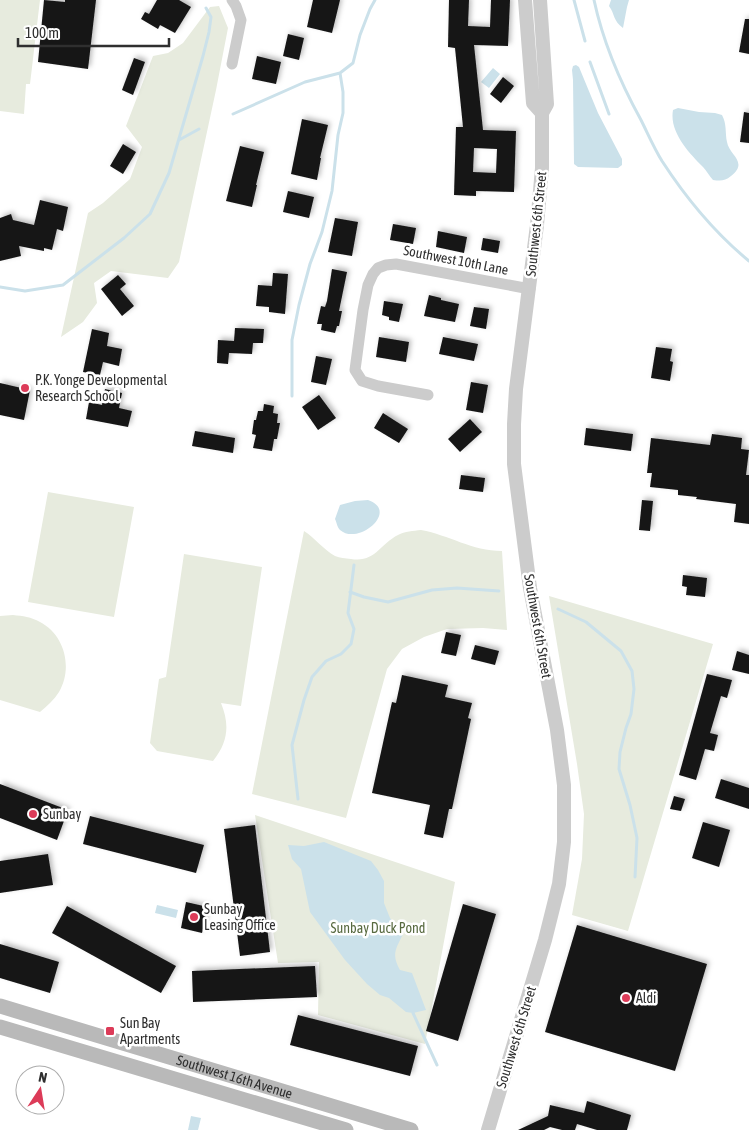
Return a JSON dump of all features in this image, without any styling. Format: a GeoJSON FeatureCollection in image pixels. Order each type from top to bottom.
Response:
{"type":"FeatureCollection","features":[{"type":"Feature","properties":{"kind":"main road","name":"Southwest 16th Avenue"},"geometry":{"type":"LineString","coordinates":[[0,1006],[411,1130]]}},
{"type":"Feature","properties":{"kind":"main road","name":"Southwest 16th Avenue"},"geometry":{"type":"LineString","coordinates":[[0,1027],[346,1130]]}},
{"type":"Feature","properties":{"kind":"street"},"geometry":{"type":"LineString","coordinates":[[232,0],[241,20],[232,64]]}},
{"type":"Feature","properties":{"kind":"street","name":"Southwest 6th Street"},"geometry":{"type":"LineString","coordinates":[[525,0],[533,103],[542,113]]}},
{"type":"Feature","properties":{"kind":"street","name":"Southwest 6th Street"},"geometry":{"type":"LineString","coordinates":[[488,1130],[545,940],[559,884],[564,842],[564,785],[557,730],[530,588],[514,464],[516,389],[537,225],[542,168],[542,113],[547,104],[540,0]]}},
{"type":"Feature","properties":{"kind":"street","name":"Southwest 10th Lane"},"geometry":{"type":"LineString","coordinates":[[428,395],[378,386],[362,381],[355,370],[368,285],[378,268],[396,264],[530,289]]}},
{"type":"Feature","properties":{"kind":"green space"},"geometry":{"type":"Polygon","coordinates":[[[0,0],[40,0],[30,84],[26,84],[24,114],[0,111],[0,0]]]}},
{"type":"Feature","properties":{"kind":"green space"},"geometry":{"type":"Polygon","coordinates":[[[219,6],[228,28],[179,262],[168,278],[111,271],[94,283],[97,303],[83,322],[61,337],[88,213],[103,203],[130,179],[142,147],[126,126],[153,56],[168,53],[183,43],[210,7],[219,6]]]}},
{"type":"Feature","properties":{"kind":"green space"},"geometry":{"type":"Polygon","coordinates":[[[48,492],[134,507],[114,617],[28,602],[48,492]]]}},
{"type":"Feature","properties":{"kind":"green space"},"geometry":{"type":"Polygon","coordinates":[[[421,530],[471,546],[502,551],[507,630],[483,628],[447,629],[424,637],[402,649],[387,669],[346,818],[252,794],[304,531],[335,556],[359,559],[372,556],[401,534],[421,530]]]}},
{"type":"Feature","properties":{"kind":"green space"},"geometry":{"type":"Polygon","coordinates":[[[184,554],[262,567],[241,706],[221,703],[226,719],[226,733],[222,747],[213,761],[157,751],[150,743],[159,679],[166,677],[184,554]]]}},
{"type":"Feature","properties":{"kind":"green space"},"geometry":{"type":"Polygon","coordinates":[[[549,596],[713,644],[628,931],[572,915],[582,859],[584,814],[549,596]]]}},
{"type":"Feature","properties":{"kind":"green space"},"geometry":{"type":"Polygon","coordinates":[[[13,615],[33,619],[49,628],[61,644],[64,653],[66,663],[63,683],[55,698],[40,712],[0,700],[0,616],[13,615]]]}},
{"type":"Feature","properties":{"kind":"green space","name":"Sunbay Duck Pond"},"geometry":{"type":"Polygon","coordinates":[[[255,815],[455,882],[425,1044],[318,1015],[319,962],[278,963],[255,815]]]}},
{"type":"Feature","properties":{"kind":"water"},"geometry":{"type":"Polygon","coordinates":[[[611,0],[629,0],[623,28],[617,23],[609,6],[611,0]]]}},
{"type":"Feature","properties":{"kind":"water"},"geometry":{"type":"Polygon","coordinates":[[[573,66],[579,67],[598,113],[622,159],[622,165],[618,168],[578,167],[574,164],[572,70],[573,66]]]}},
{"type":"Feature","properties":{"kind":"water"},"geometry":{"type":"Polygon","coordinates":[[[493,68],[500,74],[489,88],[481,82],[493,68]]]}},
{"type":"Feature","properties":{"kind":"water"},"geometry":{"type":"Polygon","coordinates":[[[678,108],[722,115],[725,122],[728,147],[738,163],[736,171],[729,178],[713,180],[686,149],[674,126],[673,110],[678,108]]]}},
{"type":"Feature","properties":{"kind":"water"},"geometry":{"type":"Polygon","coordinates":[[[368,500],[377,505],[380,512],[378,519],[373,525],[356,534],[348,534],[340,530],[335,519],[340,505],[368,500]]]}},
{"type":"Feature","properties":{"kind":"water","name":"Sunbay Duck Pond"},"geometry":{"type":"Polygon","coordinates":[[[324,842],[371,861],[378,870],[384,881],[384,903],[390,918],[403,934],[395,956],[397,964],[400,970],[412,973],[426,1010],[413,1013],[406,1012],[389,998],[380,995],[345,960],[310,912],[301,869],[292,859],[288,845],[304,846],[324,842]]]}},
{"type":"Feature","properties":{"kind":"water"},"geometry":{"type":"Polygon","coordinates":[[[157,905],[178,910],[176,918],[155,913],[157,905]]]}},
{"type":"Feature","properties":{"kind":"water"},"geometry":{"type":"Polygon","coordinates":[[[191,1116],[201,1118],[198,1130],[188,1130],[191,1116]]]}},
{"type":"Feature","properties":{"kind":"building"},"geometry":{"type":"Polygon","coordinates":[[[44,0],[65,2],[65,0],[96,0],[88,69],[38,62],[44,0]]]}},
{"type":"Feature","properties":{"kind":"building"},"geometry":{"type":"Polygon","coordinates":[[[157,0],[179,0],[191,7],[175,33],[160,25],[158,29],[141,19],[145,12],[149,14],[157,0]]]}},
{"type":"Feature","properties":{"kind":"building"},"geometry":{"type":"Polygon","coordinates":[[[313,0],[340,0],[332,33],[307,27],[313,0]]]}},
{"type":"Feature","properties":{"kind":"building"},"geometry":{"type":"Polygon","coordinates":[[[449,0],[469,0],[468,26],[490,27],[491,0],[510,0],[508,46],[474,45],[483,130],[516,131],[514,192],[476,191],[476,196],[454,195],[456,127],[463,127],[455,48],[448,47],[449,0]],[[474,148],[473,172],[496,173],[497,149],[474,148]]]}},
{"type":"Feature","properties":{"kind":"building"},"geometry":{"type":"Polygon","coordinates":[[[745,19],[749,19],[749,54],[739,52],[745,19]]]}},
{"type":"Feature","properties":{"kind":"building"},"geometry":{"type":"Polygon","coordinates":[[[288,34],[304,38],[299,60],[283,56],[288,34]]]}},
{"type":"Feature","properties":{"kind":"building"},"geometry":{"type":"Polygon","coordinates":[[[257,56],[281,62],[276,84],[252,79],[257,56]]]}},
{"type":"Feature","properties":{"kind":"building"},"geometry":{"type":"Polygon","coordinates":[[[134,58],[145,62],[133,95],[122,90],[134,58]]]}},
{"type":"Feature","properties":{"kind":"building"},"geometry":{"type":"Polygon","coordinates":[[[503,77],[514,86],[501,103],[490,94],[503,77]]]}},
{"type":"Feature","properties":{"kind":"building"},"geometry":{"type":"Polygon","coordinates":[[[744,112],[749,113],[749,143],[740,142],[744,112]]]}},
{"type":"Feature","properties":{"kind":"building"},"geometry":{"type":"Polygon","coordinates":[[[302,119],[328,125],[317,180],[291,174],[302,119]]]}},
{"type":"Feature","properties":{"kind":"building"},"geometry":{"type":"Polygon","coordinates":[[[123,144],[136,152],[123,174],[110,166],[123,144]]]}},
{"type":"Feature","properties":{"kind":"building"},"geometry":{"type":"Polygon","coordinates":[[[240,146],[264,152],[252,207],[226,201],[240,146]]]}},
{"type":"Feature","properties":{"kind":"building"},"geometry":{"type":"Polygon","coordinates":[[[288,191],[314,197],[309,218],[283,212],[288,191]]]}},
{"type":"Feature","properties":{"kind":"building"},"geometry":{"type":"Polygon","coordinates":[[[40,200],[68,207],[63,231],[57,229],[52,250],[44,248],[44,251],[19,246],[21,256],[0,261],[0,218],[11,214],[13,220],[34,225],[40,200]]]}},
{"type":"Feature","properties":{"kind":"building"},"geometry":{"type":"Polygon","coordinates":[[[335,218],[358,222],[352,256],[328,252],[335,218]]]}},
{"type":"Feature","properties":{"kind":"building"},"geometry":{"type":"Polygon","coordinates":[[[393,224],[416,228],[413,244],[390,240],[393,224]]]}},
{"type":"Feature","properties":{"kind":"building"},"geometry":{"type":"Polygon","coordinates":[[[438,231],[467,237],[464,253],[436,247],[438,231]]]}},
{"type":"Feature","properties":{"kind":"building"},"geometry":{"type":"Polygon","coordinates":[[[483,238],[500,241],[498,253],[481,250],[483,238]]]}},
{"type":"Feature","properties":{"kind":"building"},"geometry":{"type":"Polygon","coordinates":[[[332,269],[347,272],[339,311],[342,311],[339,326],[337,326],[335,333],[321,330],[322,324],[317,324],[321,306],[325,307],[327,301],[332,269]]]}},
{"type":"Feature","properties":{"kind":"building"},"geometry":{"type":"Polygon","coordinates":[[[273,273],[288,274],[285,314],[269,312],[269,307],[256,306],[258,285],[272,286],[273,273]]]}},
{"type":"Feature","properties":{"kind":"building"},"geometry":{"type":"Polygon","coordinates":[[[118,275],[126,284],[120,289],[134,306],[122,316],[101,289],[118,275]]]}},
{"type":"Feature","properties":{"kind":"building"},"geometry":{"type":"Polygon","coordinates":[[[429,295],[459,304],[455,322],[424,316],[429,295]]]}},
{"type":"Feature","properties":{"kind":"building"},"geometry":{"type":"Polygon","coordinates":[[[384,301],[403,304],[399,322],[389,320],[389,317],[382,315],[384,301]]]}},
{"type":"Feature","properties":{"kind":"building"},"geometry":{"type":"Polygon","coordinates":[[[474,307],[489,309],[486,329],[470,326],[474,307]]]}},
{"type":"Feature","properties":{"kind":"building"},"geometry":{"type":"Polygon","coordinates":[[[235,328],[264,329],[263,343],[253,343],[252,354],[229,353],[228,364],[217,363],[218,340],[234,341],[235,328]]]}},
{"type":"Feature","properties":{"kind":"building"},"geometry":{"type":"Polygon","coordinates":[[[92,329],[109,333],[107,346],[122,349],[119,366],[103,362],[100,375],[83,372],[92,329]]]}},
{"type":"Feature","properties":{"kind":"building"},"geometry":{"type":"Polygon","coordinates":[[[379,337],[409,342],[406,362],[376,357],[379,337]]]}},
{"type":"Feature","properties":{"kind":"building"},"geometry":{"type":"Polygon","coordinates":[[[443,337],[478,344],[474,361],[439,354],[443,337]]]}},
{"type":"Feature","properties":{"kind":"building"},"geometry":{"type":"Polygon","coordinates":[[[656,347],[672,349],[670,361],[673,362],[670,381],[651,378],[656,347]]]}},
{"type":"Feature","properties":{"kind":"building"},"geometry":{"type":"Polygon","coordinates":[[[316,356],[332,359],[326,385],[311,382],[316,356]]]}},
{"type":"Feature","properties":{"kind":"building"},"geometry":{"type":"Polygon","coordinates":[[[471,382],[488,385],[483,413],[466,410],[471,382]]]}},
{"type":"Feature","properties":{"kind":"building"},"geometry":{"type":"Polygon","coordinates":[[[0,383],[30,390],[24,420],[0,415],[0,383]]]}},
{"type":"Feature","properties":{"kind":"building"},"geometry":{"type":"Polygon","coordinates":[[[105,389],[122,393],[119,408],[132,411],[128,427],[86,419],[89,402],[102,405],[105,389]]]}},
{"type":"Feature","properties":{"kind":"building"},"geometry":{"type":"Polygon","coordinates":[[[319,395],[336,418],[318,430],[302,407],[319,395]]]}},
{"type":"Feature","properties":{"kind":"building"},"geometry":{"type":"Polygon","coordinates":[[[264,404],[274,406],[273,413],[278,414],[277,423],[280,423],[277,439],[274,439],[272,451],[253,448],[256,435],[252,434],[254,420],[256,420],[258,411],[263,411],[264,404]]]}},
{"type":"Feature","properties":{"kind":"building"},"geometry":{"type":"Polygon","coordinates":[[[383,413],[408,429],[399,443],[374,428],[383,413]]]}},
{"type":"Feature","properties":{"kind":"building"},"geometry":{"type":"Polygon","coordinates":[[[470,419],[482,432],[460,452],[448,439],[470,419]]]}},
{"type":"Feature","properties":{"kind":"building"},"geometry":{"type":"Polygon","coordinates":[[[586,428],[633,434],[631,451],[584,445],[586,428]]]}},
{"type":"Feature","properties":{"kind":"building"},"geometry":{"type":"Polygon","coordinates":[[[195,431],[235,438],[233,453],[192,446],[195,431]]]}},
{"type":"Feature","properties":{"kind":"building"},"geometry":{"type":"Polygon","coordinates":[[[712,434],[742,438],[741,449],[749,450],[746,475],[749,475],[749,524],[734,522],[736,504],[696,499],[697,497],[678,495],[678,490],[650,487],[652,473],[647,473],[651,438],[710,445],[712,434]]]}},
{"type":"Feature","properties":{"kind":"building"},"geometry":{"type":"Polygon","coordinates":[[[461,475],[485,478],[483,492],[459,489],[461,475]]]}},
{"type":"Feature","properties":{"kind":"building"},"geometry":{"type":"Polygon","coordinates":[[[642,500],[653,501],[650,531],[639,530],[642,500]]]}},
{"type":"Feature","properties":{"kind":"building"},"geometry":{"type":"Polygon","coordinates":[[[683,575],[707,578],[705,597],[686,595],[687,587],[682,586],[683,575]]]}},
{"type":"Feature","properties":{"kind":"building"},"geometry":{"type":"Polygon","coordinates":[[[446,632],[461,635],[456,656],[441,653],[446,632]]]}},
{"type":"Feature","properties":{"kind":"building"},"geometry":{"type":"Polygon","coordinates":[[[475,645],[499,651],[495,665],[471,659],[475,645]]]}},
{"type":"Feature","properties":{"kind":"building"},"geometry":{"type":"Polygon","coordinates":[[[737,651],[749,655],[749,674],[732,670],[737,651]]]}},
{"type":"Feature","properties":{"kind":"building"},"geometry":{"type":"Polygon","coordinates":[[[707,674],[732,680],[727,698],[721,696],[710,733],[718,735],[714,751],[705,749],[696,780],[679,775],[707,674]]]}},
{"type":"Feature","properties":{"kind":"building"},"geometry":{"type":"Polygon","coordinates":[[[402,675],[448,685],[445,697],[472,703],[468,718],[471,719],[452,809],[449,809],[443,838],[424,834],[430,805],[372,793],[392,702],[396,703],[402,675]]]}},
{"type":"Feature","properties":{"kind":"building"},"geometry":{"type":"Polygon","coordinates":[[[721,779],[749,788],[749,809],[715,798],[721,779]]]}},
{"type":"Feature","properties":{"kind":"building","name":"Sunbay"},"geometry":{"type":"Polygon","coordinates":[[[0,784],[68,810],[57,840],[0,818],[0,784]]]}},
{"type":"Feature","properties":{"kind":"building"},"geometry":{"type":"Polygon","coordinates":[[[674,796],[685,799],[681,811],[670,809],[674,796]]]}},
{"type":"Feature","properties":{"kind":"building"},"geometry":{"type":"Polygon","coordinates":[[[90,816],[204,845],[196,873],[83,844],[90,816]]]}},
{"type":"Feature","properties":{"kind":"building"},"geometry":{"type":"Polygon","coordinates":[[[703,822],[730,830],[719,867],[692,858],[703,822]]]}},
{"type":"Feature","properties":{"kind":"building"},"geometry":{"type":"Polygon","coordinates":[[[255,825],[270,952],[240,956],[224,829],[255,825]]]}},
{"type":"Feature","properties":{"kind":"building","name":"Sunbay"},"geometry":{"type":"Polygon","coordinates":[[[48,854],[53,885],[0,893],[0,861],[48,854]]]}},
{"type":"Feature","properties":{"kind":"building","name":"Sunbay Leasing Office"},"geometry":{"type":"Polygon","coordinates":[[[186,902],[208,907],[202,933],[181,928],[186,902]]]}},
{"type":"Feature","properties":{"kind":"building"},"geometry":{"type":"Polygon","coordinates":[[[463,904],[496,914],[458,1041],[426,1031],[463,904]]]}},
{"type":"Feature","properties":{"kind":"building"},"geometry":{"type":"Polygon","coordinates":[[[67,906],[176,966],[161,993],[52,933],[67,906]]]}},
{"type":"Feature","properties":{"kind":"building","name":"Aldi"},"geometry":{"type":"Polygon","coordinates":[[[577,925],[707,964],[675,1071],[545,1032],[577,925]]]}},
{"type":"Feature","properties":{"kind":"building"},"geometry":{"type":"Polygon","coordinates":[[[0,944],[59,962],[50,993],[0,978],[0,944]]]}},
{"type":"Feature","properties":{"kind":"building"},"geometry":{"type":"Polygon","coordinates":[[[315,966],[317,997],[193,1002],[192,971],[315,966]]]}},
{"type":"Feature","properties":{"kind":"building"},"geometry":{"type":"Polygon","coordinates":[[[298,1015],[418,1046],[410,1076],[290,1045],[298,1015]]]}},
{"type":"Feature","properties":{"kind":"building"},"geometry":{"type":"Polygon","coordinates":[[[587,1101],[631,1115],[627,1130],[597,1130],[577,1124],[575,1130],[562,1130],[550,1127],[544,1130],[518,1130],[548,1116],[550,1105],[584,1113],[587,1101]]]}},
{"type":"Feature","properties":{"kind":"waterway"},"geometry":{"type":"LineString","coordinates":[[233,114],[305,82],[340,73],[353,63],[360,35],[375,0]]}},
{"type":"Feature","properties":{"kind":"waterway"},"geometry":{"type":"LineString","coordinates":[[574,0],[585,41]]}},
{"type":"Feature","properties":{"kind":"waterway"},"geometry":{"type":"LineString","coordinates":[[594,0],[602,31],[619,76],[662,161],[702,214],[724,239],[749,261]]}},
{"type":"Feature","properties":{"kind":"waterway"},"geometry":{"type":"LineString","coordinates":[[0,287],[25,291],[63,285],[124,238],[150,214],[169,173],[203,56],[211,17],[206,8]]}},
{"type":"Feature","properties":{"kind":"waterway"},"geometry":{"type":"LineString","coordinates":[[590,62],[609,114]]}},
{"type":"Feature","properties":{"kind":"waterway"},"geometry":{"type":"LineString","coordinates":[[292,396],[292,340],[310,264],[322,232],[332,191],[338,135],[343,113],[343,92],[340,73]]}},
{"type":"Feature","properties":{"kind":"waterway"},"geometry":{"type":"LineString","coordinates":[[179,140],[199,129]]}},
{"type":"Feature","properties":{"kind":"waterway"},"geometry":{"type":"LineString","coordinates":[[298,799],[292,745],[312,677],[326,661],[341,654],[351,644],[354,629],[348,613],[354,565]]}},
{"type":"Feature","properties":{"kind":"waterway"},"geometry":{"type":"LineString","coordinates":[[350,592],[388,602],[432,590],[457,588],[499,591]]}},
{"type":"Feature","properties":{"kind":"waterway"},"geometry":{"type":"LineString","coordinates":[[558,609],[586,622],[621,651],[632,671],[634,689],[631,714],[620,752],[619,769],[630,805],[637,838],[635,877]]}},
{"type":"Feature","properties":{"kind":"waterway"},"geometry":{"type":"LineString","coordinates":[[413,1013],[437,1065]]}},
{"type":"Feature","properties":{"kind":"place","name":"P.K. Yonge Developmental Research School"},"geometry":{"type":"Point","coordinates":[25,388]}},
{"type":"Feature","properties":{"kind":"place","name":"Sunbay"},"geometry":{"type":"Point","coordinates":[33,814]}},
{"type":"Feature","properties":{"kind":"place","name":"Sunbay Leasing Office"},"geometry":{"type":"Point","coordinates":[194,917]}},
{"type":"Feature","properties":{"kind":"place","name":"Aldi"},"geometry":{"type":"Point","coordinates":[626,998]}},
{"type":"Feature","properties":{"kind":"place","name":"Sun Bay Apartments"},"geometry":{"type":"Point","coordinates":[110,1031]}}]}
